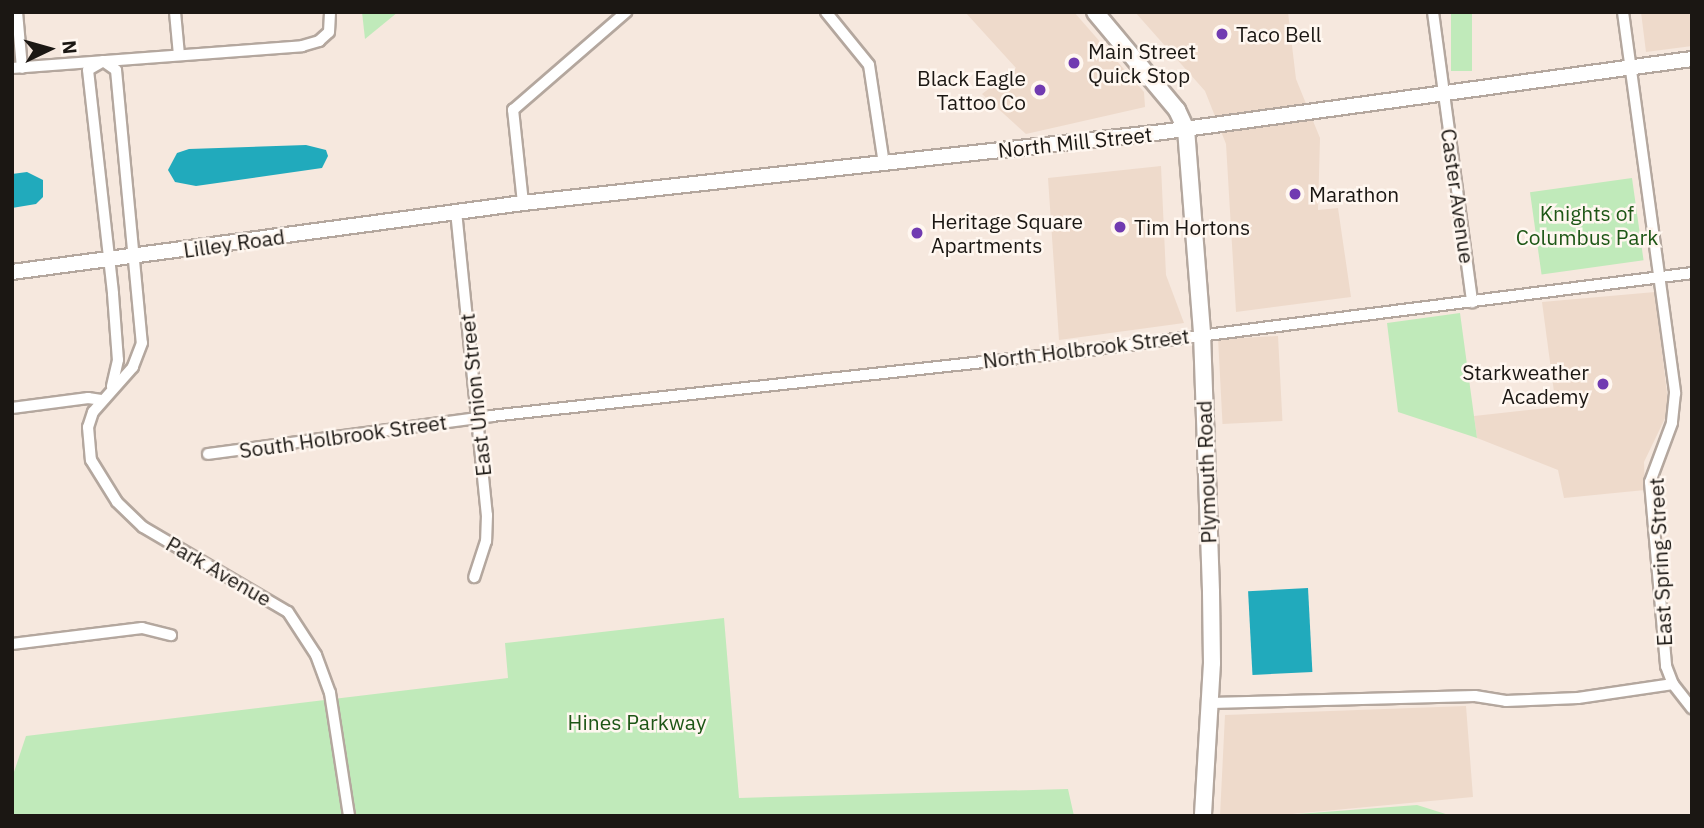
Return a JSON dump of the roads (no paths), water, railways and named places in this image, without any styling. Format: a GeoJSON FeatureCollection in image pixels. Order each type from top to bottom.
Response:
{"type":"FeatureCollection","features":[{"type":"Feature","properties":{"kind":"main road"},"geometry":{"type":"LineString","coordinates":[[1095,12],[1177,110],[1186,129]]}},
{"type":"Feature","properties":{"kind":"main road","name":"Plymouth Road"},"geometry":{"type":"LineString","coordinates":[[1186,129],[1202,333],[1211,703],[1203,816]]}},
{"type":"Feature","properties":{"kind":"street"},"geometry":{"type":"LineString","coordinates":[[17,12],[17,68],[302,46],[329,32],[330,12]]}},
{"type":"Feature","properties":{"kind":"street"},"geometry":{"type":"LineString","coordinates":[[175,12],[179,55]]}},
{"type":"Feature","properties":{"kind":"street"},"geometry":{"type":"LineString","coordinates":[[523,203],[513,110],[626,12]]}},
{"type":"Feature","properties":{"kind":"street"},"geometry":{"type":"LineString","coordinates":[[826,12],[869,65],[884,164]]}},
{"type":"Feature","properties":{"kind":"street","name":"Caster Avenue"},"geometry":{"type":"LineString","coordinates":[[1433,12],[1472,302]]}},
{"type":"Feature","properties":{"kind":"street","name":"East Spring Street"},"geometry":{"type":"LineString","coordinates":[[1623,12],[1675,393],[1672,423],[1650,482],[1666,666],[1673,684],[1692,709]]}},
{"type":"Feature","properties":{"kind":"street","name":"North Mill Street"},"geometry":{"type":"LineString","coordinates":[[456,211],[1186,129],[1443,91],[1692,59]]}},
{"type":"Feature","properties":{"kind":"street"},"geometry":{"type":"LineString","coordinates":[[103,61],[116,70],[142,342],[133,367],[112,386]]}},
{"type":"Feature","properties":{"kind":"street"},"geometry":{"type":"LineString","coordinates":[[103,61],[88,70],[118,359],[112,386]]}},
{"type":"Feature","properties":{"kind":"street","name":"Lilley Road"},"geometry":{"type":"LineString","coordinates":[[12,272],[456,211]]}},
{"type":"Feature","properties":{"kind":"street","name":"East Union Street"},"geometry":{"type":"LineString","coordinates":[[456,211],[479,418],[486,528],[474,577]]}},
{"type":"Feature","properties":{"kind":"street","name":"North Holbrook Street"},"geometry":{"type":"LineString","coordinates":[[479,418],[1472,302],[1692,273]]}},
{"type":"Feature","properties":{"kind":"street","name":"Park Avenue"},"geometry":{"type":"LineString","coordinates":[[112,386],[88,427],[91,460],[117,502],[171,545],[288,612],[316,655],[330,693],[349,816]]}},
{"type":"Feature","properties":{"kind":"street"},"geometry":{"type":"LineString","coordinates":[[12,408],[88,398],[103,400]]}},
{"type":"Feature","properties":{"kind":"street","name":"South Holbrook Street"},"geometry":{"type":"LineString","coordinates":[[208,454],[479,418]]}},
{"type":"Feature","properties":{"kind":"street"},"geometry":{"type":"LineString","coordinates":[[12,644],[142,628],[171,635]]}},
{"type":"Feature","properties":{"kind":"street"},"geometry":{"type":"LineString","coordinates":[[1211,703],[1475,696],[1506,701],[1578,698],[1673,684]]}},
{"type":"Feature","properties":{"kind":"water"},"geometry":{"type":"Polygon","coordinates":[[[306,145],[326,150],[328,156],[322,168],[196,186],[175,182],[168,170],[177,153],[189,149],[306,145]]]}},
{"type":"Feature","properties":{"kind":"water"},"geometry":{"type":"Polygon","coordinates":[[[27,172],[43,180],[43,197],[36,204],[12,208],[12,174],[27,172]]]}},
{"type":"Feature","properties":{"kind":"water"},"geometry":{"type":"Polygon","coordinates":[[[1308,588],[1312,672],[1252,675],[1248,591],[1308,588]]]}},
{"type":"Feature","properties":{"kind":"place","name":"Taco Bell"},"geometry":{"type":"Point","coordinates":[1222,34]}},
{"type":"Feature","properties":{"kind":"place","name":"Main Street Quick Stop"},"geometry":{"type":"Point","coordinates":[1074,63]}},
{"type":"Feature","properties":{"kind":"place","name":"Black Eagle Tattoo Co"},"geometry":{"type":"Point","coordinates":[1040,90]}},
{"type":"Feature","properties":{"kind":"place","name":"Marathon"},"geometry":{"type":"Point","coordinates":[1295,194]}},
{"type":"Feature","properties":{"kind":"place","name":"Tim Hortons"},"geometry":{"type":"Point","coordinates":[1120,227]}},
{"type":"Feature","properties":{"kind":"place","name":"Heritage Square Apartments"},"geometry":{"type":"Point","coordinates":[917,233]}},
{"type":"Feature","properties":{"kind":"place","name":"Starkweather Academy"},"geometry":{"type":"Point","coordinates":[1603,384]}},
{"type":"Feature","properties":{"kind":"park label","name":"Knights of Columbus Park"},"geometry":{"type":"Point","coordinates":[1587,225]}},
{"type":"Feature","properties":{"kind":"park label","name":"Hines Parkway"},"geometry":{"type":"Point","coordinates":[637,722]}}]}
